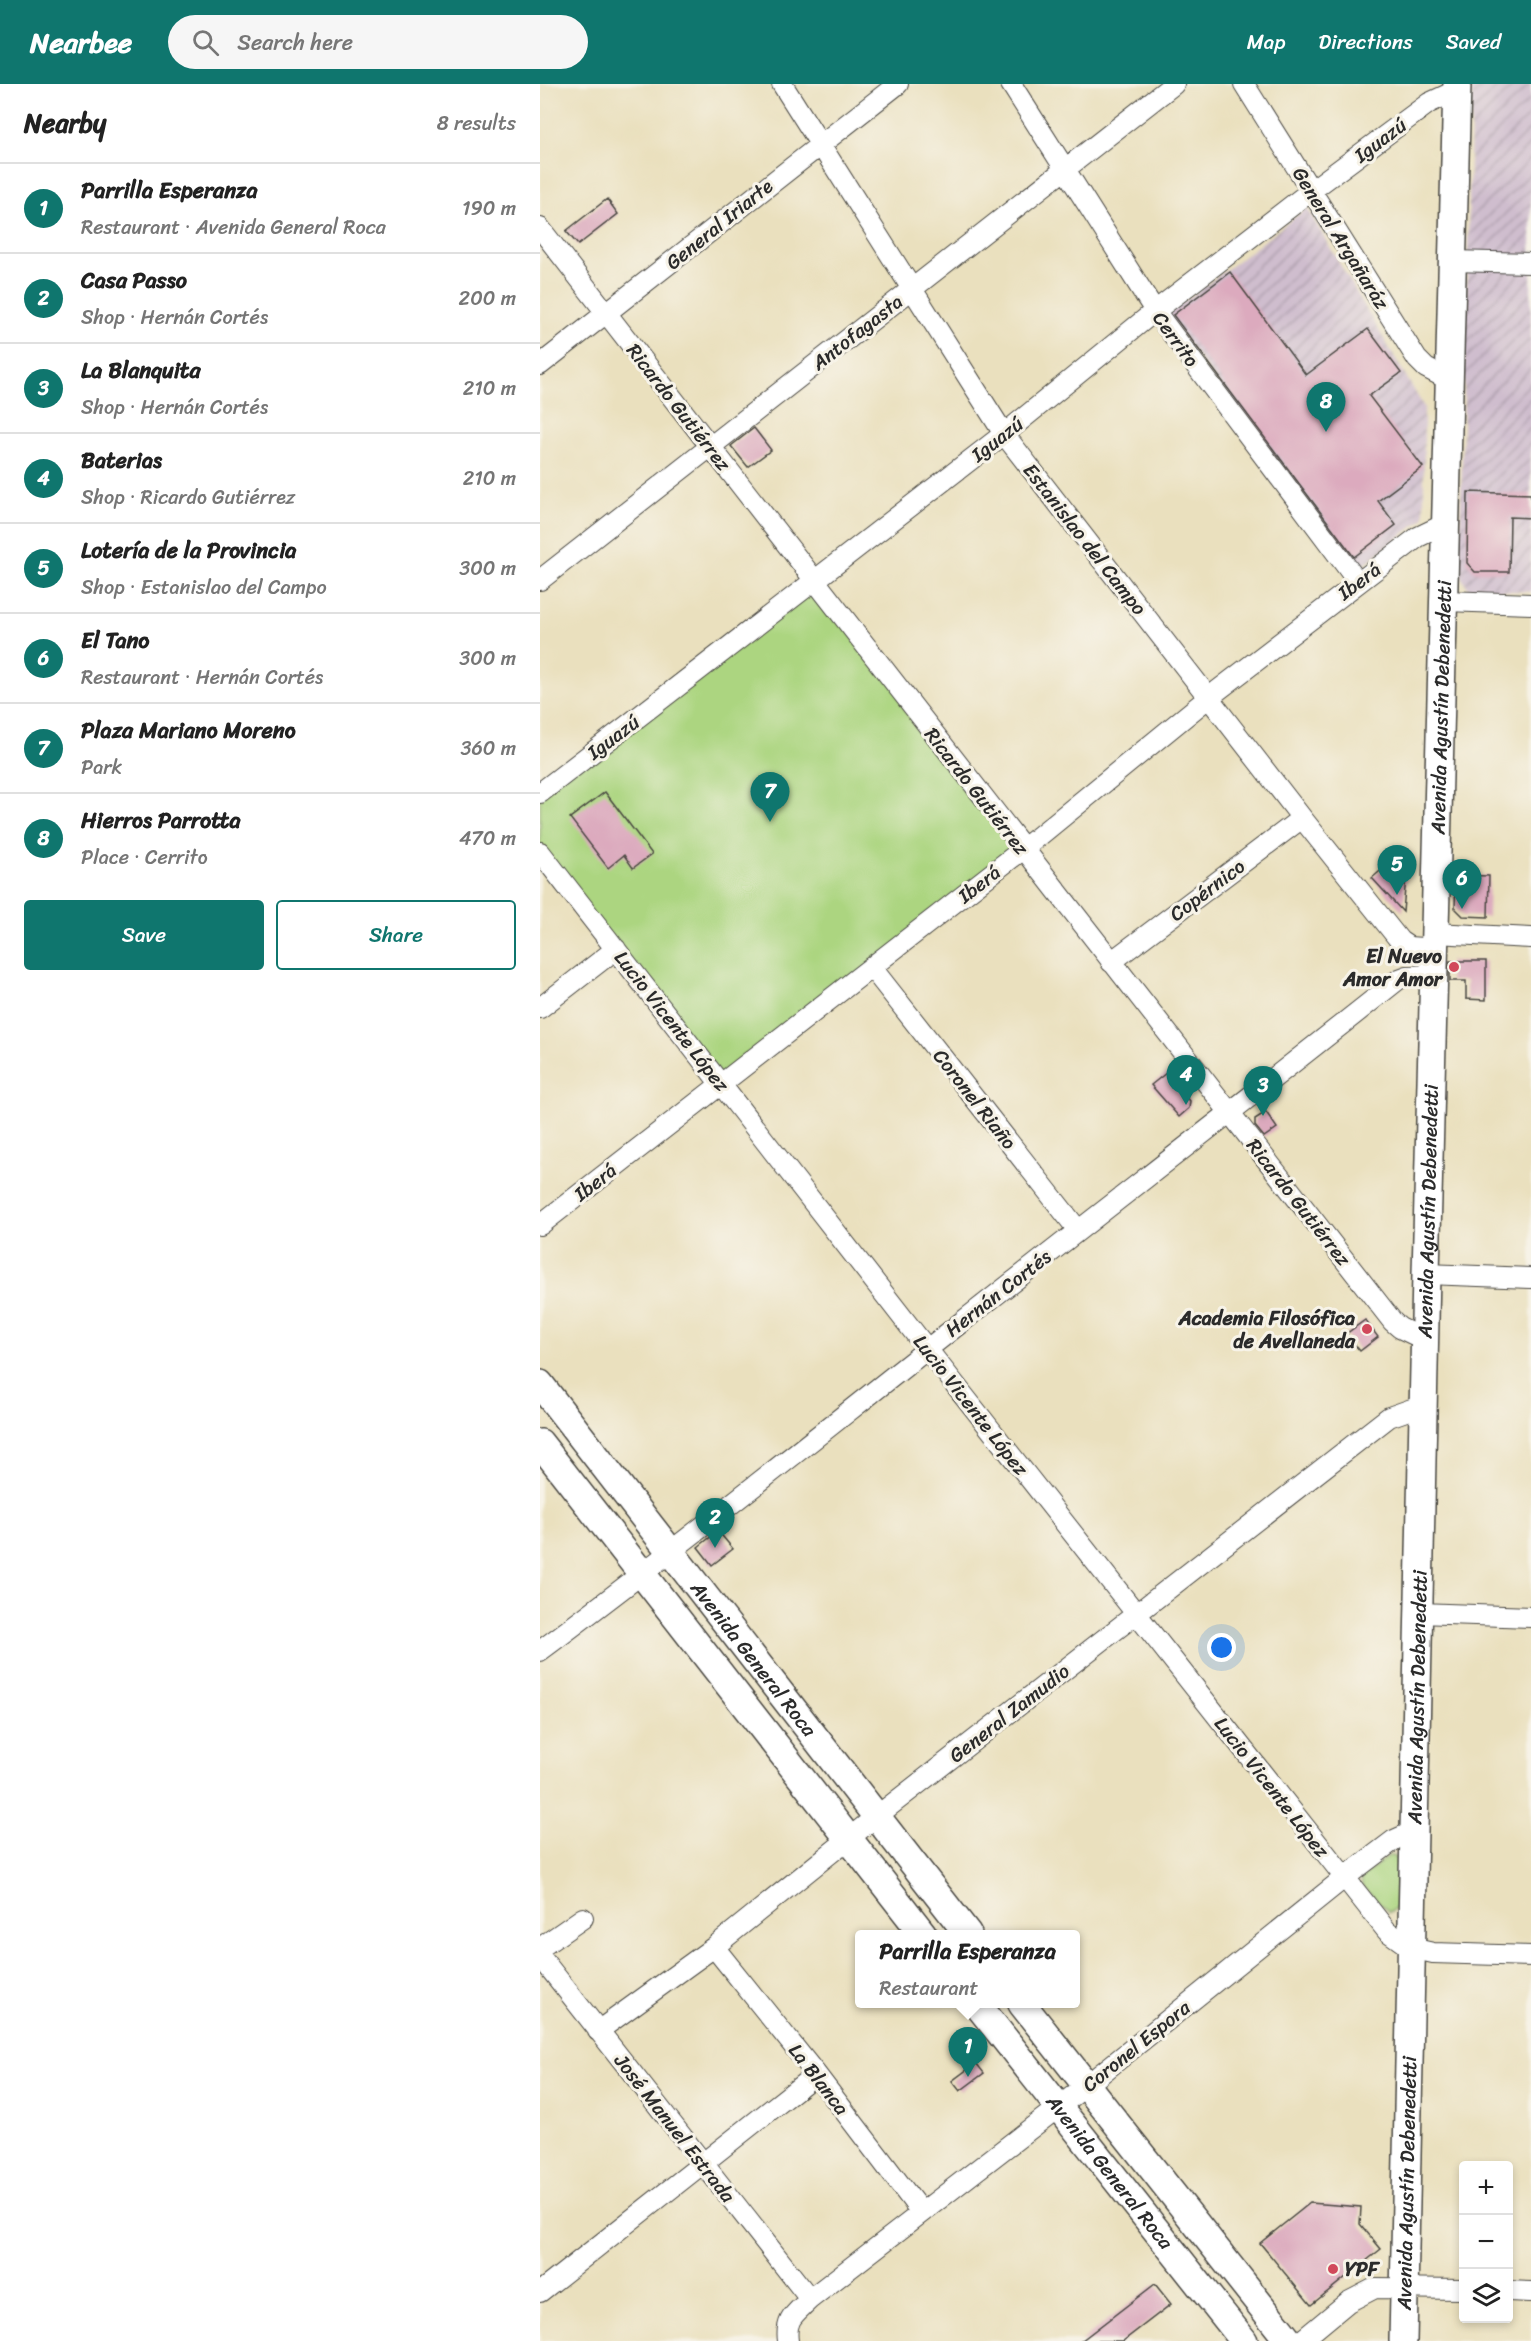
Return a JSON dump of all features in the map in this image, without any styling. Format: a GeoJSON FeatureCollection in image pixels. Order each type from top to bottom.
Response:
{"type":"FeatureCollection","features":[{"type":"Feature","properties":{"kind":"main road","name":"Avenida Agustín Debenedetti"},"geometry":{"type":"LineString","coordinates":[[1403,2341],[1426,1274],[1457,87]]}},
{"type":"Feature","properties":{"kind":"main road","name":"Avenida General Roca"},"geometry":{"type":"LineString","coordinates":[[540,1384],[964,1930]]}},
{"type":"Feature","properties":{"kind":"main road","name":"Avenida General Roca"},"geometry":{"type":"LineString","coordinates":[[540,1443],[919,1930]]}},
{"type":"Feature","properties":{"kind":"main road","name":"Avenida General Roca"},"geometry":{"type":"LineString","coordinates":[[979,2008],[1244,2341]]}},
{"type":"Feature","properties":{"kind":"main road","name":"Avenida General Roca"},"geometry":{"type":"LineString","coordinates":[[1026,2008],[1289,2341]]}},
{"type":"Feature","properties":{"kind":"street","name":"Estanislao del Campo"},"geometry":{"type":"LineString","coordinates":[[782,84],[910,290],[1004,434],[1400,941]]}},
{"type":"Feature","properties":{"kind":"street","name":"General Iriarte"},"geometry":{"type":"LineString","coordinates":[[540,366],[898,84]]}},
{"type":"Feature","properties":{"kind":"street","name":"Cerrito"},"geometry":{"type":"LineString","coordinates":[[1011,84],[1155,311],[1358,582]]}},
{"type":"Feature","properties":{"kind":"street","name":"Antofagasta"},"geometry":{"type":"LineString","coordinates":[[540,580],[708,446],[1174,84]]}},
{"type":"Feature","properties":{"kind":"street","name":"General Argañaráz"},"geometry":{"type":"LineString","coordinates":[[1244,84],[1417,359],[1426,368],[1449,380]]}},
{"type":"Feature","properties":{"kind":"street","name":"Iguazú"},"geometry":{"type":"LineString","coordinates":[[540,793],[1004,434],[1155,311],[1312,190],[1429,103],[1457,87]]}},
{"type":"Feature","properties":{"kind":"street","name":"Ricardo Gutiérrez"},"geometry":{"type":"LineString","coordinates":[[540,228],[1022,850],[1393,1322],[1400,1329],[1425,1340]]}},
{"type":"Feature","properties":{"kind":"street"},"geometry":{"type":"LineString","coordinates":[[1452,261],[1531,263]]}},
{"type":"Feature","properties":{"kind":"street","name":"Iberá"},"geometry":{"type":"LineString","coordinates":[[540,1225],[1022,850],[1208,698],[1418,537],[1447,523]]}},
{"type":"Feature","properties":{"kind":"street"},"geometry":{"type":"LineString","coordinates":[[1445,601],[1531,604]]}},
{"type":"Feature","properties":{"kind":"street","name":"Copérnico"},"geometry":{"type":"LineString","coordinates":[[1111,962],[1302,818]]}},
{"type":"Feature","properties":{"kind":"street","name":"Lucio Vicente López"},"geometry":{"type":"LineString","coordinates":[[540,852],[927,1349],[1344,1878],[1387,1931],[1411,1948]]}},
{"type":"Feature","properties":{"kind":"street","name":"Hernán Cortés"},"geometry":{"type":"LineString","coordinates":[[1400,941],[1409,947],[1435,952],[1531,938]]}},
{"type":"Feature","properties":{"kind":"street"},"geometry":{"type":"LineString","coordinates":[[540,1008],[616,949]]}},
{"type":"Feature","properties":{"kind":"street","name":"Hernán Cortés"},"geometry":{"type":"LineString","coordinates":[[540,1651],[641,1573],[671,1553],[1078,1230],[1230,1114],[1435,952]]}},
{"type":"Feature","properties":{"kind":"street","name":"Coronel Riaño"},"geometry":{"type":"LineString","coordinates":[[872,968],[1078,1230]]}},
{"type":"Feature","properties":{"kind":"street"},"geometry":{"type":"LineString","coordinates":[[1426,1274],[1531,1278]]}},
{"type":"Feature","properties":{"kind":"street","name":"General Zamudio"},"geometry":{"type":"LineString","coordinates":[[598,2031],[714,1947],[848,1839],[1389,1417],[1424,1405]]}},
{"type":"Feature","properties":{"kind":"street"},"geometry":{"type":"LineString","coordinates":[[1419,1613],[1531,1617]]}},
{"type":"Feature","properties":{"kind":"street","name":"Coronel Espora"},"geometry":{"type":"LineString","coordinates":[[788,2339],[787,2327],[791,2317],[810,2300],[1058,2108],[1344,1878],[1394,1840],[1414,1831]]}},
{"type":"Feature","properties":{"kind":"street"},"geometry":{"type":"LineString","coordinates":[[540,1948],[583,1918]]}},
{"type":"Feature","properties":{"kind":"street","name":"La Blanca"},"geometry":{"type":"LineString","coordinates":[[714,1947],[816,2074],[921,2212]]}},
{"type":"Feature","properties":{"kind":"street"},"geometry":{"type":"LineString","coordinates":[[1411,1948],[1432,1953],[1531,1956]]}},
{"type":"Feature","properties":{"kind":"street","name":"José Manuel Estrada"},"geometry":{"type":"LineString","coordinates":[[540,1956],[810,2300]]}},
{"type":"Feature","properties":{"kind":"street"},"geometry":{"type":"LineString","coordinates":[[540,2292],[816,2074]]}},
{"type":"Feature","properties":{"kind":"street"},"geometry":{"type":"LineString","coordinates":[[1301,2341],[1360,2294],[1375,2288],[1459,2289]]}},
{"type":"Feature","properties":{"kind":"street"},"geometry":{"type":"LineString","coordinates":[[1513,2291],[1531,2292]]}},
{"type":"Feature","properties":{"kind":"shaded area"},"geometry":{"type":"Polygon","coordinates":[[[1472,84],[1531,84],[1531,592],[1469,589],[1459,574],[1472,84]]]}},
{"type":"Feature","properties":{"kind":"shaded area"},"geometry":{"type":"Polygon","coordinates":[[[1307,208],[1424,407],[1424,518],[1358,569],[1167,315],[1307,208]]]}},
{"type":"Feature","properties":{"kind":"green space"},"geometry":{"type":"Polygon","coordinates":[[[815,580],[1022,850],[721,1083],[540,852],[540,793],[815,580]]]}},
{"type":"Feature","properties":{"kind":"green space"},"geometry":{"type":"Polygon","coordinates":[[[1390,1855],[1397,1859],[1396,1908],[1389,1912],[1362,1886],[1361,1878],[1390,1855]]]}},
{"type":"Feature","properties":{"kind":"building"},"geometry":{"type":"Polygon","coordinates":[[[607,199],[618,214],[578,245],[566,231],[607,199]]]}},
{"type":"Feature","properties":{"kind":"building"},"geometry":{"type":"Polygon","coordinates":[[[1230,272],[1306,375],[1368,329],[1401,373],[1369,396],[1423,467],[1378,501],[1396,525],[1354,557],[1173,315],[1230,272]]]}},
{"type":"Feature","properties":{"kind":"building"},"geometry":{"type":"Polygon","coordinates":[[[754,428],[771,450],[748,467],[731,446],[754,428]]]}},
{"type":"Feature","properties":{"kind":"building"},"geometry":{"type":"Polygon","coordinates":[[[1468,492],[1531,494],[1531,518],[1510,517],[1509,572],[1475,572],[1467,563],[1468,492]]]}},
{"type":"Feature","properties":{"kind":"building"},"geometry":{"type":"Polygon","coordinates":[[[605,792],[652,854],[633,868],[624,855],[608,868],[570,818],[605,792]]]}},
{"type":"Feature","properties":{"kind":"building"},"geometry":{"type":"Polygon","coordinates":[[[1392,861],[1406,876],[1403,912],[1372,878],[1392,861]]]}},
{"type":"Feature","properties":{"kind":"building"},"geometry":{"type":"Polygon","coordinates":[[[1456,875],[1489,876],[1488,917],[1463,916],[1455,908],[1456,875]]]}},
{"type":"Feature","properties":{"kind":"building"},"geometry":{"type":"Polygon","coordinates":[[[1450,961],[1486,961],[1486,1000],[1466,999],[1466,981],[1450,981],[1450,961]]]}},
{"type":"Feature","properties":{"kind":"building"},"geometry":{"type":"Polygon","coordinates":[[[1166,1073],[1190,1101],[1189,1108],[1179,1117],[1151,1085],[1166,1073]]]}},
{"type":"Feature","properties":{"kind":"building"},"geometry":{"type":"Polygon","coordinates":[[[1266,1112],[1277,1128],[1264,1137],[1255,1126],[1255,1119],[1266,1112]]]}},
{"type":"Feature","properties":{"kind":"building"},"geometry":{"type":"Polygon","coordinates":[[[1365,1320],[1378,1337],[1360,1351],[1346,1334],[1365,1320]]]}},
{"type":"Feature","properties":{"kind":"building"},"geometry":{"type":"Polygon","coordinates":[[[718,1531],[733,1549],[712,1565],[698,1547],[718,1531]]]}},
{"type":"Feature","properties":{"kind":"building"},"geometry":{"type":"Polygon","coordinates":[[[976,2063],[984,2073],[960,2091],[952,2081],[976,2063]]]}},
{"type":"Feature","properties":{"kind":"building"},"geometry":{"type":"Polygon","coordinates":[[[1310,2203],[1361,2207],[1360,2224],[1381,2249],[1311,2305],[1260,2243],[1310,2203]]]}},
{"type":"Feature","properties":{"kind":"building"},"geometry":{"type":"Polygon","coordinates":[[[1155,2284],[1171,2304],[1123,2341],[1081,2341],[1155,2284]]]}},
{"type":"Feature","properties":{"kind":"place","name":"Hierros Parrotta"},"geometry":{"type":"Point","coordinates":[1326,432]}},
{"type":"Feature","properties":{"kind":"place","name":"Plaza Mariano Moreno"},"geometry":{"type":"Point","coordinates":[770,822]}},
{"type":"Feature","properties":{"kind":"place","name":"Lotería de la Provincia"},"geometry":{"type":"Point","coordinates":[1397,895]}},
{"type":"Feature","properties":{"kind":"place","name":"El Tano"},"geometry":{"type":"Point","coordinates":[1462,909]}},
{"type":"Feature","properties":{"kind":"place","name":"El Nuevo Amor Amor"},"geometry":{"type":"Point","coordinates":[1454,967]}},
{"type":"Feature","properties":{"kind":"place","name":"Baterias"},"geometry":{"type":"Point","coordinates":[1186,1105]}},
{"type":"Feature","properties":{"kind":"place","name":"La Blanquita"},"geometry":{"type":"Point","coordinates":[1263,1116]}},
{"type":"Feature","properties":{"kind":"place","name":"Academia Filosófica de Avellaneda"},"geometry":{"type":"Point","coordinates":[1367,1329]}},
{"type":"Feature","properties":{"kind":"place","name":"Casa Passo"},"geometry":{"type":"Point","coordinates":[715,1548]}},
{"type":"Feature","properties":{"kind":"place","name":"Parrilla Esperanza"},"geometry":{"type":"Point","coordinates":[968,2077]}},
{"type":"Feature","properties":{"kind":"place","name":"YPF"},"geometry":{"type":"Point","coordinates":[1333,2269]}}]}
